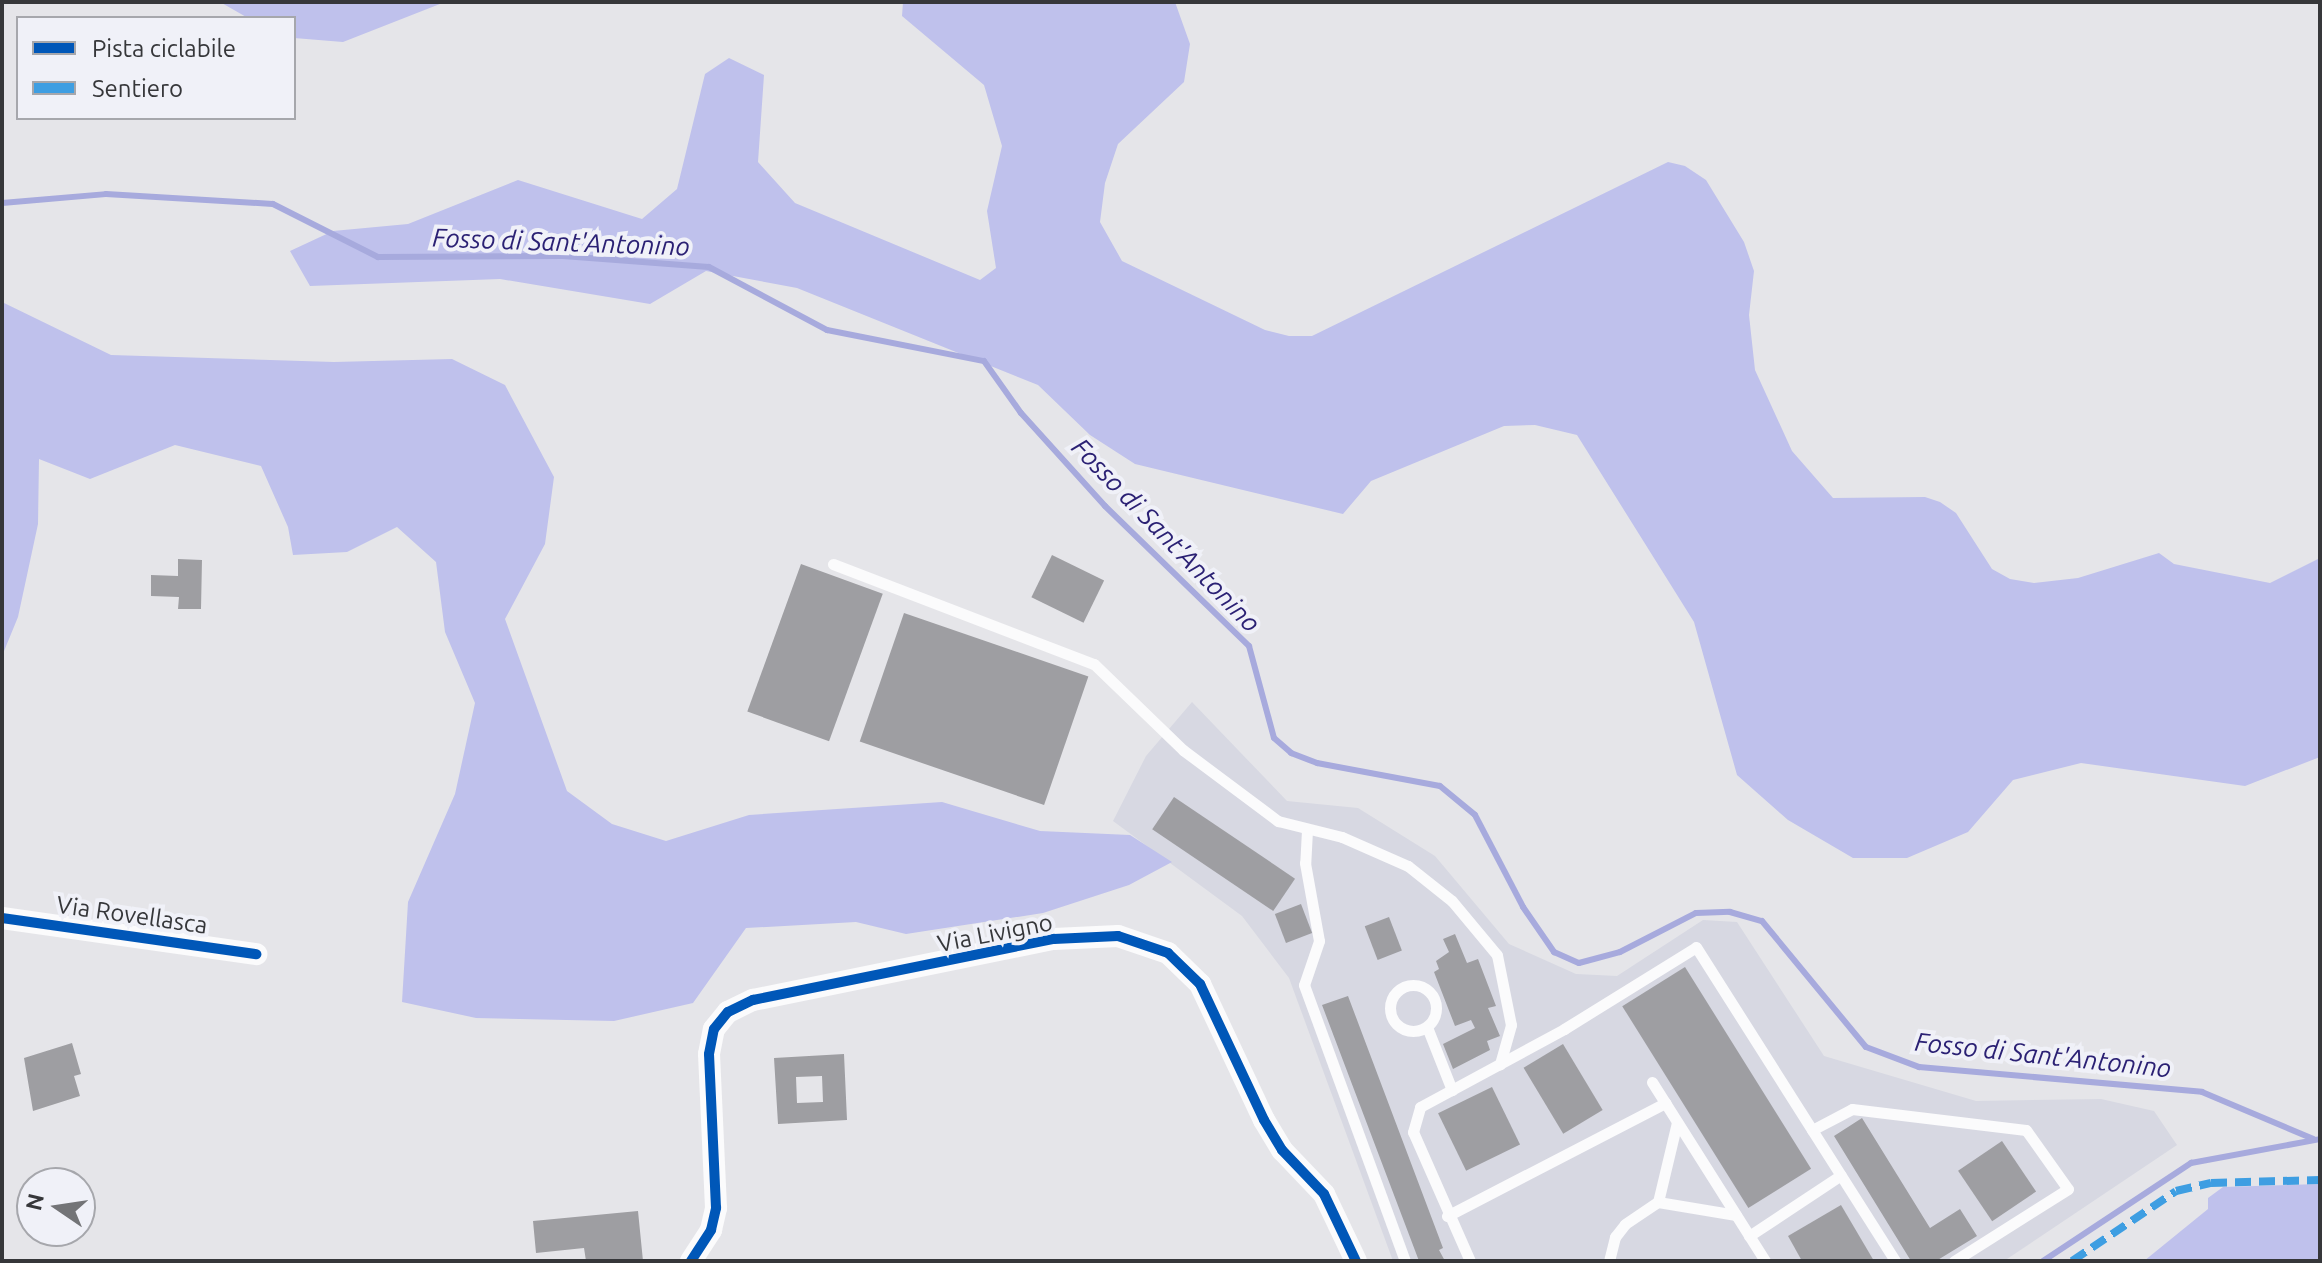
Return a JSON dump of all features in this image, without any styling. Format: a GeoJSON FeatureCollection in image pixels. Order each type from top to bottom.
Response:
{"type":"FeatureCollection","features":[{"type":"Feature","properties":{"kind":"street","name":"Via Rovellasca"},"geometry":{"type":"LineString","coordinates":[[2,918],[256,954]]}},
{"type":"Feature","properties":{"kind":"street","name":"Via Livigno"},"geometry":{"type":"LineString","coordinates":[[691,1261],[707,1237],[716,1208],[709,1054],[714,1029],[728,1012],[753,1000],[1054,939],[1118,936],[1168,953],[1200,984],[1269,1130],[1289,1159],[1324,1194],[1356,1261]]}},
{"type":"Feature","properties":{"kind":"lane"},"geometry":{"type":"LineString","coordinates":[[833,564],[1094,664],[1183,750],[1278,821],[1342,837],[1408,866],[1480,932],[1497,955],[1509,996],[1511,1025],[1500,1064]]}},
{"type":"Feature","properties":{"kind":"lane"},"geometry":{"type":"LineString","coordinates":[[1307,830],[1305,863],[1319,941],[1304,985],[1405,1261]]}},
{"type":"Feature","properties":{"kind":"lane"},"geometry":{"type":"LineString","coordinates":[[1470,1261],[1447,1216],[1413,1132],[1420,1107],[1500,1064],[1696,947],[1895,1261]]}},
{"type":"Feature","properties":{"kind":"lane"},"geometry":{"type":"LineString","coordinates":[[1427,1027],[1416,1032],[1396,1024],[1389,1003],[1395,992],[1412,985],[1429,990],[1436,1009],[1427,1027],[1452,1090]]}},
{"type":"Feature","properties":{"kind":"lane"},"geometry":{"type":"LineString","coordinates":[[1652,1082],[1765,1261]]}},
{"type":"Feature","properties":{"kind":"lane"},"geometry":{"type":"LineString","coordinates":[[1447,1216],[1665,1103]]}},
{"type":"Feature","properties":{"kind":"lane"},"geometry":{"type":"LineString","coordinates":[[1812,1130],[1852,1109],[2026,1130],[2068,1189],[1954,1261]]}},
{"type":"Feature","properties":{"kind":"lane"},"geometry":{"type":"LineString","coordinates":[[1609,1261],[1615,1237],[1625,1224],[1658,1202],[1677,1122]]}},
{"type":"Feature","properties":{"kind":"lane"},"geometry":{"type":"LineString","coordinates":[[1749,1236],[1841,1175]]}},
{"type":"Feature","properties":{"kind":"lane"},"geometry":{"type":"LineString","coordinates":[[1658,1202],[1736,1215]]}},
{"type":"Feature","properties":{"kind":"shaded area"},"geometry":{"type":"Polygon","coordinates":[[[220,2],[445,2],[343,42],[296,38],[296,16],[244,16],[220,2]]]}},
{"type":"Feature","properties":{"kind":"shaded area"},"geometry":{"type":"Polygon","coordinates":[[[903,2],[1175,2],[1190,44],[1184,82],[1118,144],[1105,183],[1100,222],[1122,261],[1265,330],[1289,336],[1312,336],[1668,162],[1685,166],[1706,180],[1744,242],[1754,271],[1749,315],[1755,370],[1792,451],[1833,498],[1925,497],[1940,502],[1956,513],[1992,569],[2010,579],[2034,583],[2078,578],[2159,553],[2174,564],[2270,583],[2320,558],[2320,757],[2245,786],[2081,763],[2013,780],[1968,832],[1907,858],[1853,858],[1788,820],[1737,775],[1694,622],[1577,435],[1535,425],[1504,426],[1371,481],[1343,514],[1135,464],[1090,435],[1038,385],[797,288],[706,271],[650,304],[500,279],[310,286],[290,251],[333,231],[408,224],[518,180],[642,219],[677,189],[705,74],[729,58],[764,75],[758,162],[795,203],[980,280],[996,268],[987,211],[1002,146],[984,85],[902,16],[903,2]]]}},
{"type":"Feature","properties":{"kind":"shaded area"},"geometry":{"type":"Polygon","coordinates":[[[2,302],[111,355],[334,362],[452,359],[505,385],[554,477],[545,544],[505,619],[567,791],[612,824],[666,841],[749,815],[942,802],[1040,831],[1130,835],[1172,862],[1129,885],[1043,913],[906,934],[856,922],[746,928],[693,1003],[614,1021],[476,1018],[402,1002],[408,902],[455,794],[475,703],[445,632],[436,562],[397,527],[347,552],[293,555],[288,527],[261,466],[175,445],[90,479],[39,459],[38,524],[18,617],[2,656],[2,302]]]}},
{"type":"Feature","properties":{"kind":"shaded area"},"geometry":{"type":"Polygon","coordinates":[[[1192,702],[1287,801],[1358,808],[1435,856],[1509,944],[1576,974],[1617,976],[1703,920],[1737,922],[1824,1056],[1976,1101],[2101,1099],[2154,1111],[2177,1145],[2004,1261],[1393,1261],[1289,978],[1242,916],[1113,821],[1146,756],[1192,702]]]}},
{"type":"Feature","properties":{"kind":"shaded area"},"geometry":{"type":"Polygon","coordinates":[[[2320,1184],[2320,1261],[2144,1261],[2208,1209],[2208,1198],[2223,1187],[2320,1184]]]}},
{"type":"Feature","properties":{"kind":"building"},"geometry":{"type":"Polygon","coordinates":[[[1052,555],[1104,580],[1084,623],[1031,597],[1052,555]]]}},
{"type":"Feature","properties":{"kind":"building"},"geometry":{"type":"Polygon","coordinates":[[[178,559],[202,560],[201,609],[178,609],[179,597],[151,596],[151,575],[178,576],[178,559]]]}},
{"type":"Feature","properties":{"kind":"building"},"geometry":{"type":"Polygon","coordinates":[[[801,564],[883,594],[829,741],[747,712],[801,564]]]}},
{"type":"Feature","properties":{"kind":"building"},"geometry":{"type":"Polygon","coordinates":[[[904,613],[1088,676],[1044,805],[860,742],[904,613]]]}},
{"type":"Feature","properties":{"kind":"building"},"geometry":{"type":"Polygon","coordinates":[[[1174,797],[1295,879],[1273,911],[1152,829],[1174,797]]]}},
{"type":"Feature","properties":{"kind":"building"},"geometry":{"type":"Polygon","coordinates":[[[1301,904],[1312,933],[1286,943],[1275,914],[1301,904]]]}},
{"type":"Feature","properties":{"kind":"building"},"geometry":{"type":"Polygon","coordinates":[[[1389,917],[1402,951],[1378,960],[1365,926],[1389,917]]]}},
{"type":"Feature","properties":{"kind":"building"},"geometry":{"type":"Polygon","coordinates":[[[1455,934],[1467,963],[1478,959],[1496,1006],[1488,1008],[1500,1036],[1487,1041],[1490,1050],[1453,1069],[1443,1044],[1475,1028],[1471,1020],[1455,1026],[1434,972],[1439,969],[1436,961],[1449,952],[1443,939],[1455,934]]]}},
{"type":"Feature","properties":{"kind":"building"},"geometry":{"type":"Polygon","coordinates":[[[1685,967],[1811,1169],[1748,1208],[1622,1006],[1685,967]]]}},
{"type":"Feature","properties":{"kind":"building"},"geometry":{"type":"Polygon","coordinates":[[[1348,996],[1443,1248],[1439,1250],[1445,1261],[1419,1261],[1322,1005],[1348,996]]]}},
{"type":"Feature","properties":{"kind":"building"},"geometry":{"type":"Polygon","coordinates":[[[72,1043],[81,1074],[74,1076],[80,1096],[33,1111],[24,1058],[72,1043]]]}},
{"type":"Feature","properties":{"kind":"building"},"geometry":{"type":"Polygon","coordinates":[[[1563,1044],[1603,1110],[1563,1134],[1524,1068],[1563,1044]]]}},
{"type":"Feature","properties":{"kind":"building"},"geometry":{"type":"Polygon","coordinates":[[[844,1054],[847,1120],[778,1124],[774,1058],[844,1054]],[[822,1076],[796,1077],[797,1103],[823,1102],[822,1076]]]}},
{"type":"Feature","properties":{"kind":"building"},"geometry":{"type":"Polygon","coordinates":[[[1492,1087],[1520,1145],[1466,1171],[1438,1113],[1492,1087]]]}},
{"type":"Feature","properties":{"kind":"building"},"geometry":{"type":"Polygon","coordinates":[[[1862,1118],[1930,1228],[1960,1209],[1977,1236],[1936,1261],[1911,1261],[1834,1136],[1862,1118]]]}},
{"type":"Feature","properties":{"kind":"building"},"geometry":{"type":"Polygon","coordinates":[[[2002,1141],[2036,1192],[1992,1221],[1958,1171],[2002,1141]]]}},
{"type":"Feature","properties":{"kind":"building"},"geometry":{"type":"Polygon","coordinates":[[[1841,1205],[1874,1261],[1802,1261],[1788,1236],[1841,1205]]]}},
{"type":"Feature","properties":{"kind":"building"},"geometry":{"type":"Polygon","coordinates":[[[638,1211],[643,1261],[586,1261],[584,1248],[536,1253],[533,1221],[638,1211]]]}},
{"type":"Feature","properties":{"kind":"waterway","name":"Fosso di Sant'Antonino"},"geometry":{"type":"LineString","coordinates":[[2,203],[106,194],[273,204],[378,257],[563,256],[709,267],[827,330],[984,361],[1021,413],[1105,506],[1249,646],[1274,738],[1291,753],[1317,763],[1440,786],[1475,815],[1523,907],[1554,952],[1579,963],[1620,952],[1696,913],[1730,912],[1762,921],[1866,1047],[1919,1067],[2202,1092],[2313,1139]]}},
{"type":"Feature","properties":{"kind":"waterway"},"geometry":{"type":"LineString","coordinates":[[2043,1261],[2191,1163],[2320,1139]]}},
{"type":"Feature","properties":{"kind":"marked path"},"geometry":{"type":"LineString","coordinates":[[2072,1261],[2176,1191],[2211,1183],[2320,1180]]}},
{"type":"Feature","properties":{"kind":"cycle path"},"geometry":{"type":"LineString","coordinates":[[2,918],[256,954]]}},
{"type":"Feature","properties":{"kind":"cycle path"},"geometry":{"type":"LineString","coordinates":[[691,1261],[711,1230],[716,1208],[709,1054],[714,1029],[728,1012],[753,1000],[1054,939],[1118,936],[1168,953],[1200,984],[1264,1120],[1282,1150],[1324,1194],[1356,1261]]}}]}
